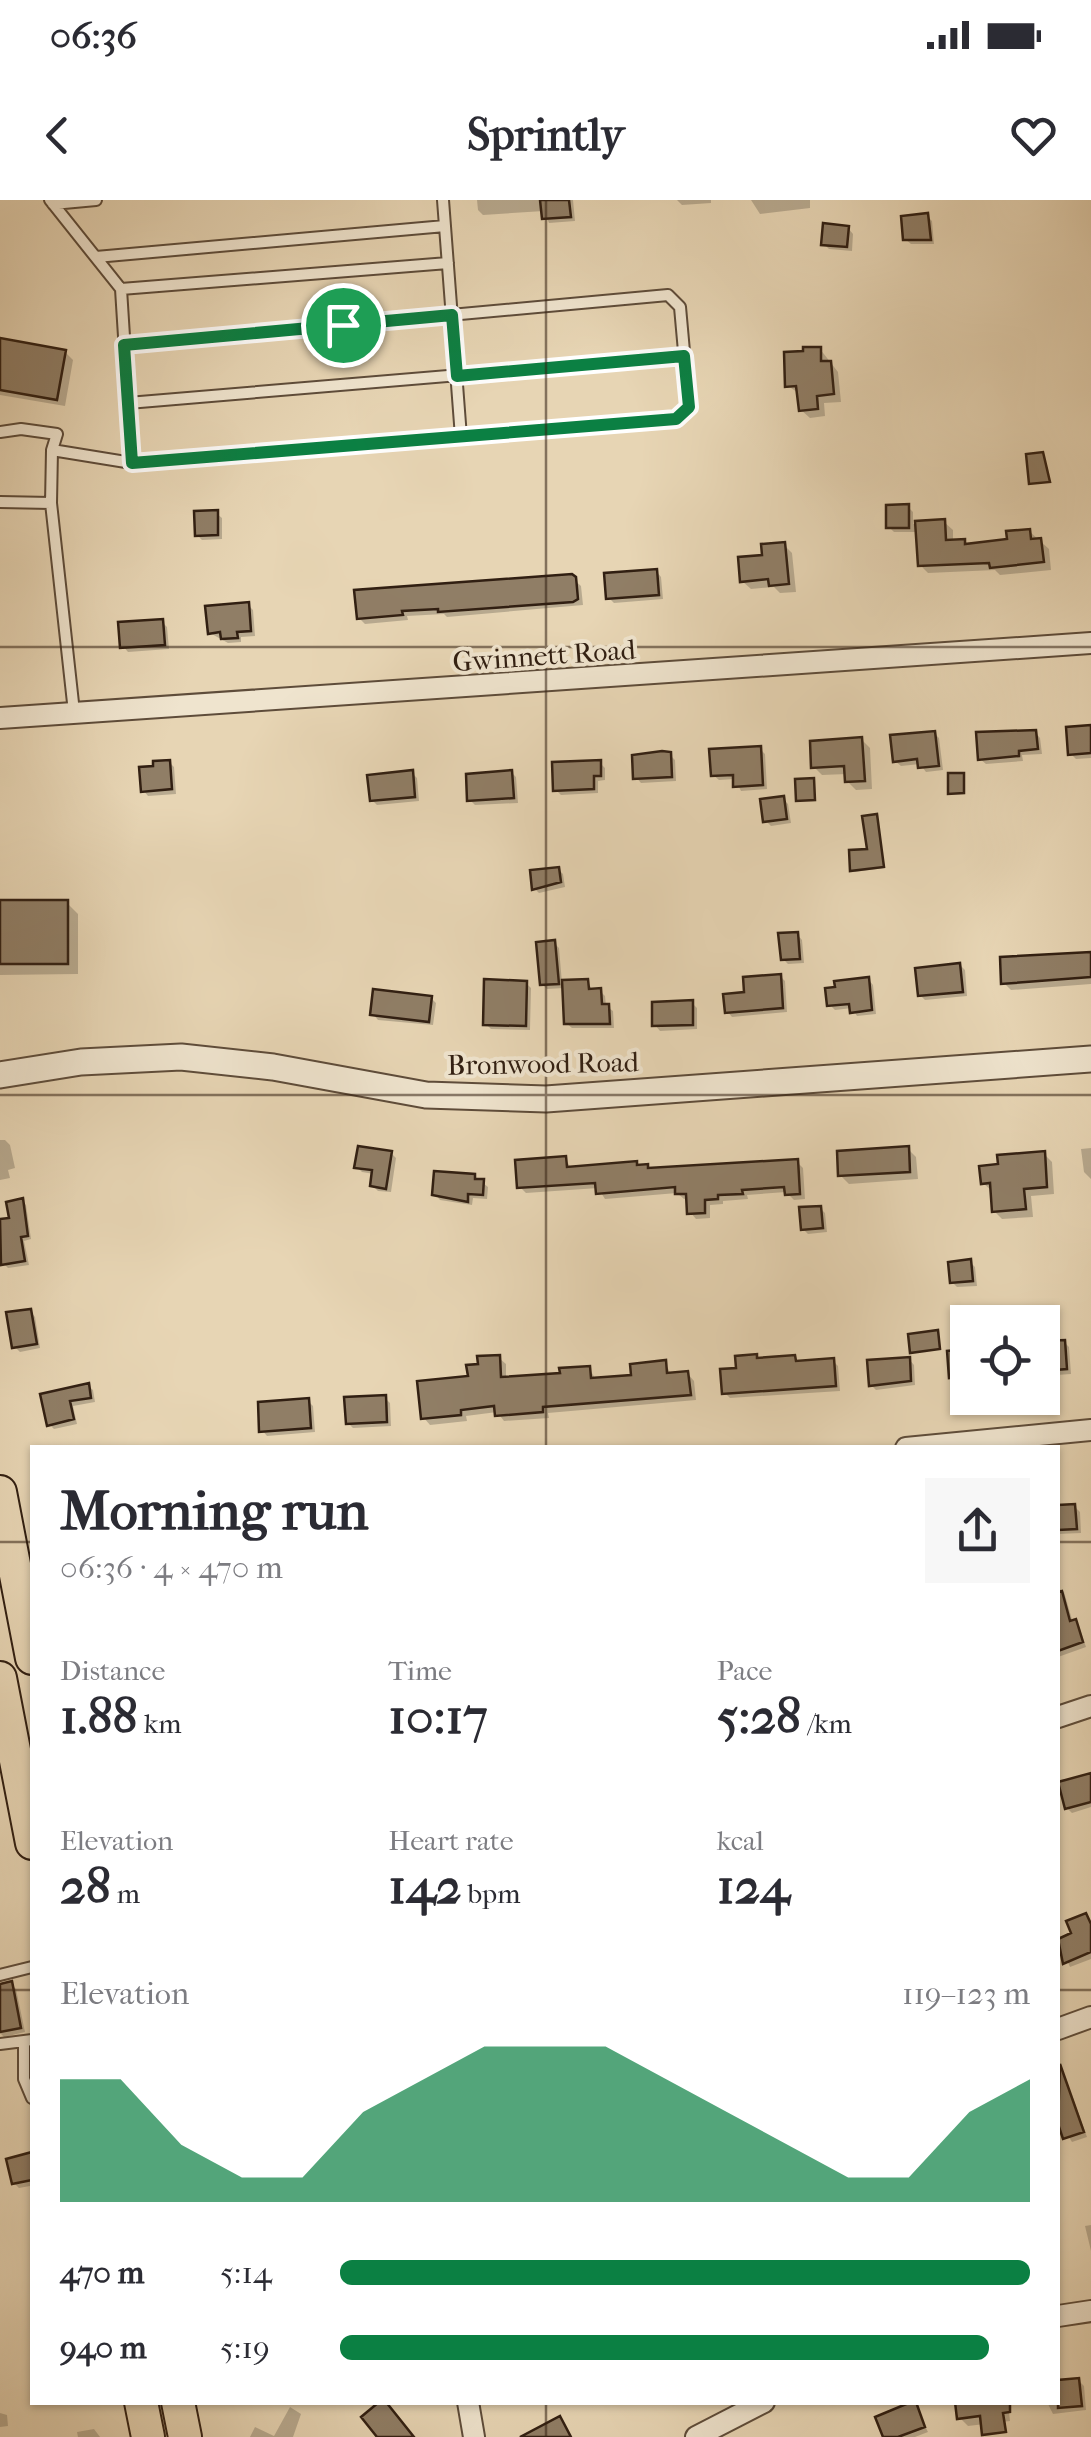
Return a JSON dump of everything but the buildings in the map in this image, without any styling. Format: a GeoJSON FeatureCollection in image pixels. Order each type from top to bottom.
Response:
{"type":"FeatureCollection","features":[{"type":"Feature","properties":{"kind":"highway"},"geometry":{"type":"LineString","coordinates":[[0,1492],[30,1648]]}},
{"type":"Feature","properties":{"kind":"highway"},"geometry":{"type":"LineString","coordinates":[[0,1678],[30,1835]]}},
{"type":"Feature","properties":{"kind":"highway"},"geometry":{"type":"LineString","coordinates":[[179,2405],[185,2437]]}},
{"type":"Feature","properties":{"kind":"street","name":"Gwinnett Road"},"geometry":{"type":"LineString","coordinates":[[0,718],[1091,642]]}},
{"type":"Feature","properties":{"kind":"street","name":"Bronwood Road"},"geometry":{"type":"LineString","coordinates":[[0,1075],[81,1062],[181,1058],[274,1067],[426,1095],[546,1099],[1091,1059]]}},
{"type":"Feature","properties":{"kind":"street"},"geometry":{"type":"LineString","coordinates":[[937,1445],[1091,1430]]}},
{"type":"Feature","properties":{"kind":"street"},"geometry":{"type":"LineString","coordinates":[[1060,1715],[1091,1706]]}},
{"type":"Feature","properties":{"kind":"street"},"geometry":{"type":"LineString","coordinates":[[1060,2028],[1091,2017]]}},
{"type":"Feature","properties":{"kind":"street"},"geometry":{"type":"LineString","coordinates":[[1060,2316],[1091,2311]]}},
{"type":"Feature","properties":{"kind":"street"},"geometry":{"type":"LineString","coordinates":[[469,2405],[474,2437]]}},
{"type":"Feature","properties":{"kind":"street"},"geometry":{"type":"LineString","coordinates":[[696,2437],[758,2405]]}},
{"type":"Feature","properties":{"kind":"lane"},"geometry":{"type":"LineString","coordinates":[[52,202],[96,200]]}},
{"type":"Feature","properties":{"kind":"lane"},"geometry":{"type":"LineString","coordinates":[[442,200],[461,437]]}},
{"type":"Feature","properties":{"kind":"lane"},"geometry":{"type":"LineString","coordinates":[[52,202],[121,288],[132,463]]}},
{"type":"Feature","properties":{"kind":"lane"},"geometry":{"type":"LineString","coordinates":[[96,258],[445,226]]}},
{"type":"Feature","properties":{"kind":"lane"},"geometry":{"type":"LineString","coordinates":[[121,288],[448,263]]}},
{"type":"Feature","properties":{"kind":"lane"},"geometry":{"type":"LineString","coordinates":[[52,450],[132,463],[676,419],[689,407],[680,306],[668,295],[124,345]]}},
{"type":"Feature","properties":{"kind":"lane"},"geometry":{"type":"LineString","coordinates":[[128,403],[684,356]]}},
{"type":"Feature","properties":{"kind":"lane"},"geometry":{"type":"LineString","coordinates":[[0,432],[21,429],[56,434],[51,503],[74,714]]}},
{"type":"Feature","properties":{"kind":"lane"},"geometry":{"type":"LineString","coordinates":[[0,502],[51,503]]}},
{"type":"Feature","properties":{"kind":"lane"},"geometry":{"type":"LineString","coordinates":[[0,1974],[30,1967]]}},
{"type":"Feature","properties":{"kind":"lane"},"geometry":{"type":"LineString","coordinates":[[0,2044],[28,2042],[24,2078],[30,2093]]}},
{"type":"Feature","properties":{"kind":"route"},"geometry":{"type":"LineString","coordinates":[[452,315],[457,376],[684,356],[689,407],[676,419],[132,463],[124,345],[343,325],[452,315]]}}]}
